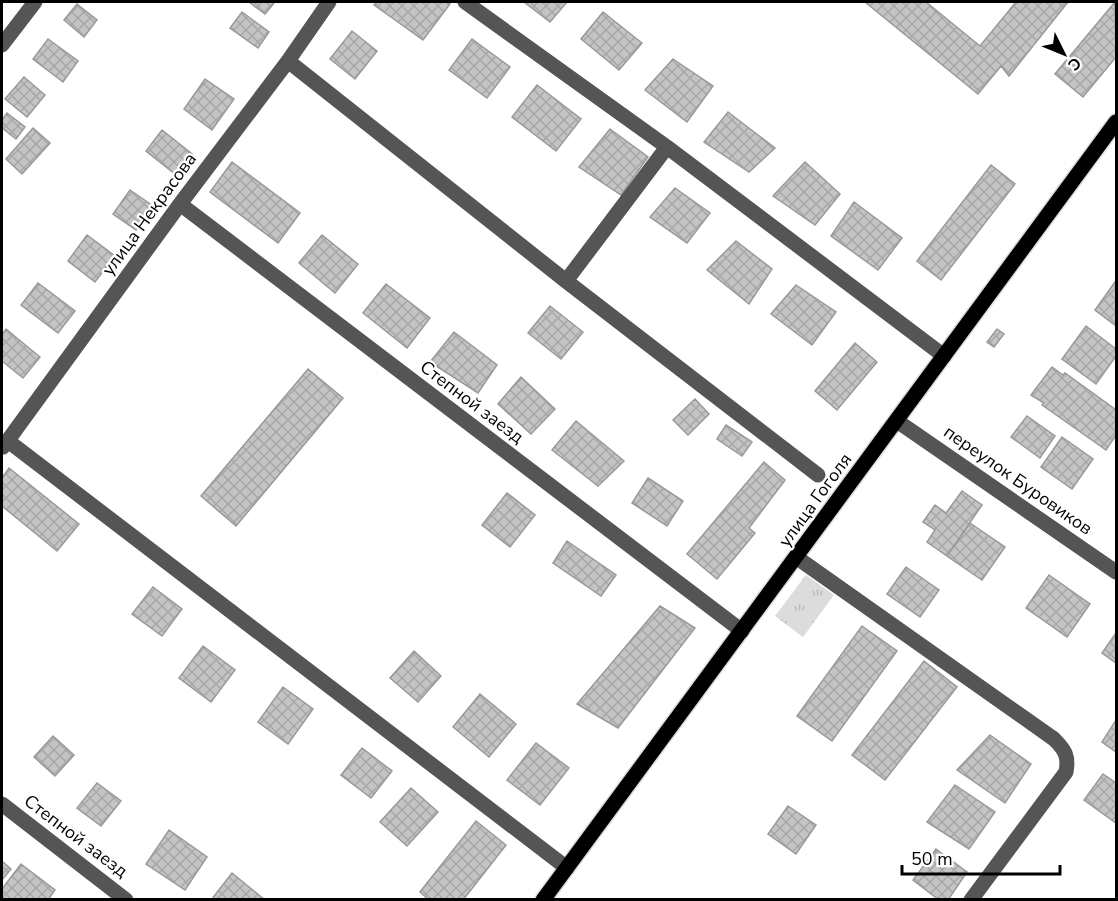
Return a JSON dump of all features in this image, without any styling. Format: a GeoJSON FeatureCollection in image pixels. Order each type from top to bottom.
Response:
{"type":"FeatureCollection","features":[{"type":"Feature","properties":{"kind":"main road","name":"улица Гоголя"},"geometry":{"type":"LineString","coordinates":[[543,900],[1116,122]]}},
{"type":"Feature","properties":{"kind":"street"},"geometry":{"type":"LineString","coordinates":[[2,45],[35,2]]}},
{"type":"Feature","properties":{"kind":"street","name":"улица Некрасова"},"geometry":{"type":"LineString","coordinates":[[5,445],[329,2]]}},
{"type":"Feature","properties":{"kind":"street"},"geometry":{"type":"LineString","coordinates":[[465,2],[667,147],[944,356]]}},
{"type":"Feature","properties":{"kind":"street"},"geometry":{"type":"LineString","coordinates":[[288,61],[566,281],[818,475]]}},
{"type":"Feature","properties":{"kind":"street"},"geometry":{"type":"LineString","coordinates":[[566,281],[667,147]]}},
{"type":"Feature","properties":{"kind":"street","name":"Степной заезд"},"geometry":{"type":"LineString","coordinates":[[180,204],[742,631]]}},
{"type":"Feature","properties":{"kind":"street","name":"переулок Буровиков"},"geometry":{"type":"LineString","coordinates":[[897,421],[1116,572]]}},
{"type":"Feature","properties":{"kind":"street"},"geometry":{"type":"LineString","coordinates":[[5,445],[567,868]]}},
{"type":"Feature","properties":{"kind":"street"},"geometry":{"type":"LineString","coordinates":[[796,557],[1054,739],[1065,750],[1068,760],[1066,772],[971,900]]}},
{"type":"Feature","properties":{"kind":"street","name":"Степной заезд"},"geometry":{"type":"LineString","coordinates":[[2,804],[126,900]]}},
{"type":"Feature","properties":{"kind":"green space"},"geometry":{"type":"Polygon","coordinates":[[[806,575],[834,595],[803,637],[775,616],[806,575]]]}},
{"type":"Feature","properties":{"kind":"building"},"geometry":{"type":"Polygon","coordinates":[[[249,2],[275,2],[265,14],[249,2]]]}},
{"type":"Feature","properties":{"kind":"building"},"geometry":{"type":"Polygon","coordinates":[[[377,2],[447,2],[450,4],[423,40],[374,5],[377,2]]]}},
{"type":"Feature","properties":{"kind":"building"},"geometry":{"type":"Polygon","coordinates":[[[524,2],[567,2],[550,22],[524,2]]]}},
{"type":"Feature","properties":{"kind":"building"},"geometry":{"type":"Polygon","coordinates":[[[865,2],[926,2],[980,46],[1016,2],[1068,2],[1009,76],[1001,66],[978,94],[865,2]]]}},
{"type":"Feature","properties":{"kind":"building"},"geometry":{"type":"Polygon","coordinates":[[[1115,2],[1116,57],[1083,97],[1055,74],[1115,2]]]}},
{"type":"Feature","properties":{"kind":"building"},"geometry":{"type":"Polygon","coordinates":[[[77,4],[97,20],[84,37],[64,20],[77,4]]]}},
{"type":"Feature","properties":{"kind":"building"},"geometry":{"type":"Polygon","coordinates":[[[242,12],[269,32],[258,48],[230,28],[242,12]]]}},
{"type":"Feature","properties":{"kind":"building"},"geometry":{"type":"Polygon","coordinates":[[[603,12],[642,43],[619,70],[581,39],[603,12]]]}},
{"type":"Feature","properties":{"kind":"building"},"geometry":{"type":"Polygon","coordinates":[[[352,31],[377,51],[355,79],[330,59],[352,31]]]}},
{"type":"Feature","properties":{"kind":"building"},"geometry":{"type":"Polygon","coordinates":[[[48,39],[78,61],[63,82],[33,59],[48,39]]]}},
{"type":"Feature","properties":{"kind":"building"},"geometry":{"type":"Polygon","coordinates":[[[472,39],[510,67],[487,98],[449,70],[472,39]]]}},
{"type":"Feature","properties":{"kind":"building"},"geometry":{"type":"Polygon","coordinates":[[[673,59],[713,86],[687,122],[645,90],[673,59]]]}},
{"type":"Feature","properties":{"kind":"building"},"geometry":{"type":"Polygon","coordinates":[[[24,77],[45,95],[27,117],[5,99],[24,77]]]}},
{"type":"Feature","properties":{"kind":"building"},"geometry":{"type":"Polygon","coordinates":[[[205,79],[234,99],[212,130],[184,109],[205,79]]]}},
{"type":"Feature","properties":{"kind":"building"},"geometry":{"type":"Polygon","coordinates":[[[537,85],[581,119],[556,151],[512,117],[537,85]]]}},
{"type":"Feature","properties":{"kind":"building"},"geometry":{"type":"Polygon","coordinates":[[[728,112],[775,148],[749,172],[704,142],[728,112]]]}},
{"type":"Feature","properties":{"kind":"building"},"geometry":{"type":"Polygon","coordinates":[[[7,113],[25,127],[16,139],[2,128],[2,120],[7,113]]]}},
{"type":"Feature","properties":{"kind":"building"},"geometry":{"type":"Polygon","coordinates":[[[33,128],[50,143],[22,174],[6,159],[33,128]]]}},
{"type":"Feature","properties":{"kind":"building"},"geometry":{"type":"Polygon","coordinates":[[[610,129],[648,157],[621,195],[579,167],[610,129]]]}},
{"type":"Feature","properties":{"kind":"building"},"geometry":{"type":"Polygon","coordinates":[[[162,130],[192,154],[176,175],[146,151],[162,130]]]}},
{"type":"Feature","properties":{"kind":"building"},"geometry":{"type":"Polygon","coordinates":[[[232,162],[300,213],[278,243],[210,192],[232,162]]]}},
{"type":"Feature","properties":{"kind":"building"},"geometry":{"type":"Polygon","coordinates":[[[805,162],[840,194],[815,225],[773,196],[805,162]]]}},
{"type":"Feature","properties":{"kind":"building"},"geometry":{"type":"Polygon","coordinates":[[[991,165],[1015,184],[941,280],[917,261],[991,165]]]}},
{"type":"Feature","properties":{"kind":"building"},"geometry":{"type":"Polygon","coordinates":[[[675,188],[710,213],[687,243],[650,217],[675,188]]]}},
{"type":"Feature","properties":{"kind":"building"},"geometry":{"type":"Polygon","coordinates":[[[130,190],[153,206],[136,230],[113,214],[130,190]]]}},
{"type":"Feature","properties":{"kind":"building"},"geometry":{"type":"Polygon","coordinates":[[[854,202],[902,238],[878,270],[831,236],[854,202]]]}},
{"type":"Feature","properties":{"kind":"building"},"geometry":{"type":"Polygon","coordinates":[[[87,235],[115,256],[95,282],[68,261],[87,235]]]}},
{"type":"Feature","properties":{"kind":"building"},"geometry":{"type":"Polygon","coordinates":[[[322,235],[358,264],[335,293],[299,263],[322,235]]]}},
{"type":"Feature","properties":{"kind":"building"},"geometry":{"type":"Polygon","coordinates":[[[736,241],[772,269],[749,304],[707,270],[736,241]]]}},
{"type":"Feature","properties":{"kind":"building"},"geometry":{"type":"Polygon","coordinates":[[[38,283],[75,311],[58,333],[21,305],[38,283]]]}},
{"type":"Feature","properties":{"kind":"building"},"geometry":{"type":"Polygon","coordinates":[[[1116,283],[1116,326],[1095,310],[1116,283]]]}},
{"type":"Feature","properties":{"kind":"building"},"geometry":{"type":"Polygon","coordinates":[[[386,284],[430,318],[407,348],[363,313],[386,284]]]}},
{"type":"Feature","properties":{"kind":"building"},"geometry":{"type":"Polygon","coordinates":[[[796,285],[836,312],[812,345],[771,314],[796,285]]]}},
{"type":"Feature","properties":{"kind":"building"},"geometry":{"type":"Polygon","coordinates":[[[550,306],[583,332],[561,359],[528,333],[550,306]]]}},
{"type":"Feature","properties":{"kind":"building"},"geometry":{"type":"Polygon","coordinates":[[[1086,326],[1116,349],[1116,356],[1096,384],[1062,359],[1086,326]]]}},
{"type":"Feature","properties":{"kind":"building"},"geometry":{"type":"Polygon","coordinates":[[[6,329],[40,357],[23,378],[2,361],[2,335],[6,329]]]}},
{"type":"Feature","properties":{"kind":"building"},"geometry":{"type":"Polygon","coordinates":[[[997,329],[1004,334],[994,347],[987,342],[997,329]]]}},
{"type":"Feature","properties":{"kind":"building"},"geometry":{"type":"Polygon","coordinates":[[[454,332],[497,365],[478,393],[430,362],[454,332]]]}},
{"type":"Feature","properties":{"kind":"building"},"geometry":{"type":"Polygon","coordinates":[[[855,343],[877,362],[837,410],[815,391],[855,343]]]}},
{"type":"Feature","properties":{"kind":"building"},"geometry":{"type":"Polygon","coordinates":[[[1052,367],[1063,375],[1065,373],[1116,410],[1116,435],[1106,450],[1031,395],[1052,367]]]}},
{"type":"Feature","properties":{"kind":"building"},"geometry":{"type":"Polygon","coordinates":[[[308,369],[343,398],[236,526],[201,496],[308,369]]]}},
{"type":"Feature","properties":{"kind":"building"},"geometry":{"type":"Polygon","coordinates":[[[521,377],[555,409],[531,434],[498,404],[521,377]]]}},
{"type":"Feature","properties":{"kind":"building"},"geometry":{"type":"Polygon","coordinates":[[[695,399],[709,414],[688,435],[673,420],[695,399]]]}},
{"type":"Feature","properties":{"kind":"building"},"geometry":{"type":"Polygon","coordinates":[[[1027,416],[1055,436],[1040,458],[1011,437],[1027,416]]]}},
{"type":"Feature","properties":{"kind":"building"},"geometry":{"type":"Polygon","coordinates":[[[576,421],[624,461],[598,486],[552,450],[576,421]]]}},
{"type":"Feature","properties":{"kind":"building"},"geometry":{"type":"Polygon","coordinates":[[[726,425],[752,442],[742,456],[717,439],[726,425]]]}},
{"type":"Feature","properties":{"kind":"building"},"geometry":{"type":"Polygon","coordinates":[[[1062,437],[1093,459],[1072,489],[1041,467],[1062,437]]]}},
{"type":"Feature","properties":{"kind":"building"},"geometry":{"type":"Polygon","coordinates":[[[764,462],[785,480],[749,528],[755,533],[717,579],[687,554],[764,462]]]}},
{"type":"Feature","properties":{"kind":"building"},"geometry":{"type":"Polygon","coordinates":[[[9,468],[79,524],[57,551],[2,506],[2,478],[9,468]]]}},
{"type":"Feature","properties":{"kind":"building"},"geometry":{"type":"Polygon","coordinates":[[[648,478],[683,501],[667,526],[632,503],[648,478]]]}},
{"type":"Feature","properties":{"kind":"building"},"geometry":{"type":"Polygon","coordinates":[[[962,491],[982,505],[947,556],[927,542],[935,530],[923,522],[935,505],[946,513],[962,491]]]}},
{"type":"Feature","properties":{"kind":"building"},"geometry":{"type":"Polygon","coordinates":[[[507,493],[535,515],[510,547],[482,525],[507,493]]]}},
{"type":"Feature","properties":{"kind":"building"},"geometry":{"type":"Polygon","coordinates":[[[970,523],[1005,547],[982,580],[947,556],[970,523]]]}},
{"type":"Feature","properties":{"kind":"building"},"geometry":{"type":"Polygon","coordinates":[[[567,541],[616,575],[601,596],[553,563],[567,541]]]}},
{"type":"Feature","properties":{"kind":"building"},"geometry":{"type":"Polygon","coordinates":[[[906,567],[939,590],[920,617],[887,594],[906,567]]]}},
{"type":"Feature","properties":{"kind":"building"},"geometry":{"type":"Polygon","coordinates":[[[1049,575],[1090,604],[1067,637],[1026,608],[1049,575]]]}},
{"type":"Feature","properties":{"kind":"building"},"geometry":{"type":"Polygon","coordinates":[[[153,587],[182,609],[162,636],[132,614],[153,587]]]}},
{"type":"Feature","properties":{"kind":"building"},"geometry":{"type":"Polygon","coordinates":[[[660,606],[695,628],[618,728],[577,704],[660,606]]]}},
{"type":"Feature","properties":{"kind":"building"},"geometry":{"type":"Polygon","coordinates":[[[862,626],[897,651],[832,741],[797,716],[862,626]]]}},
{"type":"Feature","properties":{"kind":"building"},"geometry":{"type":"Polygon","coordinates":[[[1116,633],[1116,663],[1102,653],[1116,633]]]}},
{"type":"Feature","properties":{"kind":"building"},"geometry":{"type":"Polygon","coordinates":[[[203,646],[235,670],[211,702],[179,678],[203,646]]]}},
{"type":"Feature","properties":{"kind":"building"},"geometry":{"type":"Polygon","coordinates":[[[414,651],[441,676],[418,702],[390,678],[414,651]]]}},
{"type":"Feature","properties":{"kind":"building"},"geometry":{"type":"Polygon","coordinates":[[[924,661],[957,687],[885,780],[852,755],[924,661]]]}},
{"type":"Feature","properties":{"kind":"building"},"geometry":{"type":"Polygon","coordinates":[[[283,687],[313,709],[288,744],[258,722],[283,687]]]}},
{"type":"Feature","properties":{"kind":"building"},"geometry":{"type":"Polygon","coordinates":[[[480,694],[516,724],[489,757],[453,727],[480,694]]]}},
{"type":"Feature","properties":{"kind":"building"},"geometry":{"type":"Polygon","coordinates":[[[1116,720],[1116,752],[1102,742],[1116,720]]]}},
{"type":"Feature","properties":{"kind":"building"},"geometry":{"type":"Polygon","coordinates":[[[990,735],[1031,764],[1005,803],[957,770],[990,735]]]}},
{"type":"Feature","properties":{"kind":"building"},"geometry":{"type":"Polygon","coordinates":[[[53,736],[74,755],[55,776],[34,757],[53,736]]]}},
{"type":"Feature","properties":{"kind":"building"},"geometry":{"type":"Polygon","coordinates":[[[536,743],[569,768],[540,805],[507,780],[536,743]]]}},
{"type":"Feature","properties":{"kind":"building"},"geometry":{"type":"Polygon","coordinates":[[[362,748],[392,771],[371,798],[341,775],[362,748]]]}},
{"type":"Feature","properties":{"kind":"building"},"geometry":{"type":"Polygon","coordinates":[[[1103,774],[1116,783],[1116,823],[1084,800],[1103,774]]]}},
{"type":"Feature","properties":{"kind":"building"},"geometry":{"type":"Polygon","coordinates":[[[97,783],[121,801],[101,826],[77,808],[97,783]]]}},
{"type":"Feature","properties":{"kind":"building"},"geometry":{"type":"Polygon","coordinates":[[[955,785],[995,812],[969,849],[927,822],[955,785]]]}},
{"type":"Feature","properties":{"kind":"building"},"geometry":{"type":"Polygon","coordinates":[[[411,788],[438,812],[407,846],[380,822],[411,788]]]}},
{"type":"Feature","properties":{"kind":"building"},"geometry":{"type":"Polygon","coordinates":[[[788,806],[816,825],[796,854],[768,834],[788,806]]]}},
{"type":"Feature","properties":{"kind":"building"},"geometry":{"type":"Polygon","coordinates":[[[476,821],[506,845],[463,900],[429,900],[420,892],[476,821]]]}},
{"type":"Feature","properties":{"kind":"building"},"geometry":{"type":"Polygon","coordinates":[[[169,830],[207,857],[185,890],[146,864],[169,830]]]}},
{"type":"Feature","properties":{"kind":"building"},"geometry":{"type":"Polygon","coordinates":[[[936,849],[967,872],[948,900],[939,900],[913,880],[936,849]]]}},
{"type":"Feature","properties":{"kind":"building"},"geometry":{"type":"Polygon","coordinates":[[[2,861],[11,869],[2,880],[2,861]]]}},
{"type":"Feature","properties":{"kind":"building"},"geometry":{"type":"Polygon","coordinates":[[[21,864],[55,890],[48,900],[2,899],[2,889],[21,864]]]}},
{"type":"Feature","properties":{"kind":"building"},"geometry":{"type":"Polygon","coordinates":[[[232,873],[265,900],[211,900],[232,873]]]}}]}
